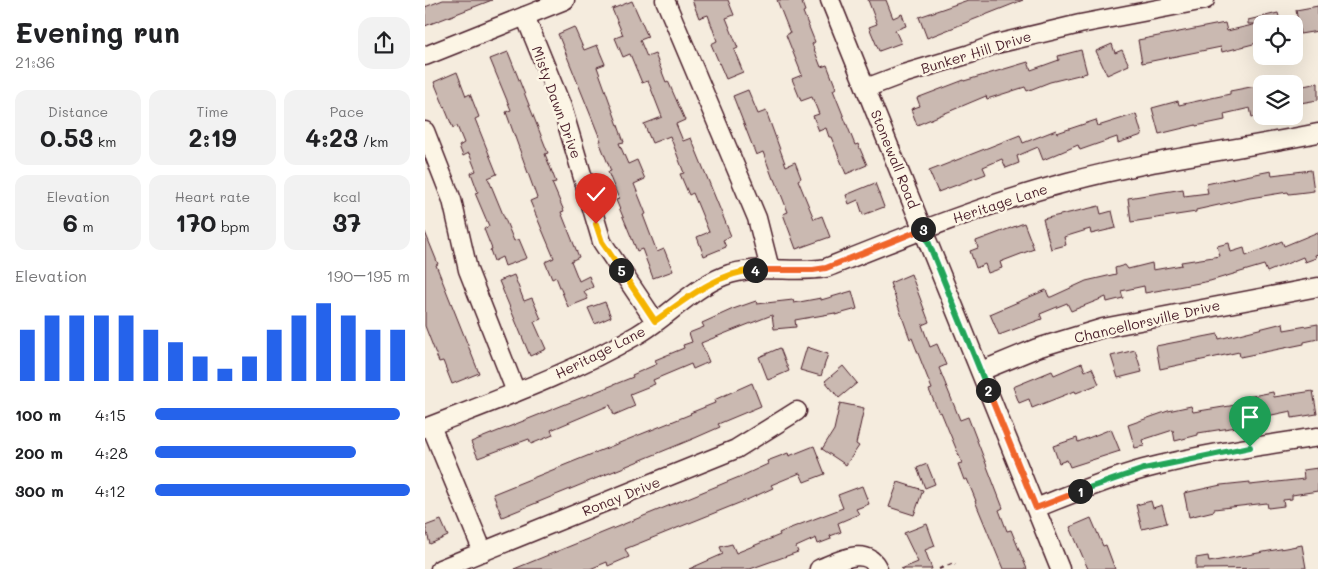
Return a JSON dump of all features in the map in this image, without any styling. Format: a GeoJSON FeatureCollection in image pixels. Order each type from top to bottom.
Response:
{"type":"FeatureCollection","features":[{"type":"Feature","properties":{"kind":"street"},"geometry":{"type":"LineString","coordinates":[[425,56],[565,0]]}},
{"type":"Feature","properties":{"kind":"street"},"geometry":{"type":"LineString","coordinates":[[665,0],[757,218],[770,269]]}},
{"type":"Feature","properties":{"kind":"street","name":"Stonewall Road"},"geometry":{"type":"LineString","coordinates":[[831,0],[1060,569]]}},
{"type":"Feature","properties":{"kind":"street","name":"Bunker Hill Drive"},"geometry":{"type":"LineString","coordinates":[[866,88],[996,44],[1080,24],[1205,0]]}},
{"type":"Feature","properties":{"kind":"street","name":"Misty Dawn Drive"},"geometry":{"type":"LineString","coordinates":[[525,16],[562,107],[602,242],[655,321]]}},
{"type":"Feature","properties":{"kind":"street"},"geometry":{"type":"LineString","coordinates":[[425,132],[452,200],[468,270],[516,392]]}},
{"type":"Feature","properties":{"kind":"street","name":"Heritage Lane"},"geometry":{"type":"LineString","coordinates":[[428,427],[516,392],[638,335],[701,288],[724,276],[744,271],[770,269],[813,270],[826,268],[971,211],[1068,182],[1135,166],[1318,133]]}},
{"type":"Feature","properties":{"kind":"street","name":"Chancellorsville Drive"},"geometry":{"type":"LineString","coordinates":[[981,371],[1037,348],[1103,328],[1318,287]]}},
{"type":"Feature","properties":{"kind":"street","name":"Ronay Drive"},"geometry":{"type":"LineString","coordinates":[[440,569],[736,449],[797,411]]}},
{"type":"Feature","properties":{"kind":"street"},"geometry":{"type":"LineString","coordinates":[[428,427],[483,552]]}},
{"type":"Feature","properties":{"kind":"street"},"geometry":{"type":"LineString","coordinates":[[1036,508],[1144,469],[1250,447],[1318,437]]}},
{"type":"Feature","properties":{"kind":"street"},"geometry":{"type":"LineString","coordinates":[[819,569],[859,556],[870,558],[875,562],[878,569]]}},
{"type":"Feature","properties":{"kind":"path"},"geometry":{"type":"LineString","coordinates":[[939,569],[954,563],[955,566]]}},
{"type":"Feature","properties":{"kind":"building"},"geometry":{"type":"Polygon","coordinates":[[[443,0],[492,0],[425,26],[425,7],[443,0]]]}},
{"type":"Feature","properties":{"kind":"building"},"geometry":{"type":"Polygon","coordinates":[[[692,0],[728,0],[734,15],[726,18],[738,48],[734,50],[743,72],[726,79],[711,44],[717,41],[708,15],[699,18],[692,0]]]}},
{"type":"Feature","properties":{"kind":"building"},"geometry":{"type":"Polygon","coordinates":[[[777,0],[801,0],[805,11],[803,12],[815,42],[812,44],[821,67],[827,65],[836,88],[833,90],[855,145],[858,144],[867,165],[846,174],[826,128],[819,131],[813,116],[819,114],[812,97],[801,101],[792,79],[802,75],[786,35],[790,33],[777,0]]]}},
{"type":"Feature","properties":{"kind":"building"},"geometry":{"type":"Polygon","coordinates":[[[868,0],[886,0],[893,18],[902,14],[906,26],[895,30],[901,43],[879,51],[869,27],[877,24],[868,0]]]}},
{"type":"Feature","properties":{"kind":"building"},"geometry":{"type":"Polygon","coordinates":[[[968,0],[1023,0],[927,38],[919,17],[968,0]]]}},
{"type":"Feature","properties":{"kind":"building"},"geometry":{"type":"Polygon","coordinates":[[[632,1],[648,37],[640,40],[647,57],[655,54],[666,82],[668,81],[685,120],[676,124],[683,141],[691,138],[731,236],[723,240],[726,247],[704,256],[697,237],[709,232],[693,193],[689,195],[680,174],[684,173],[670,136],[652,143],[644,124],[662,117],[648,81],[642,83],[630,54],[623,57],[615,38],[623,35],[612,9],[632,1]]]}},
{"type":"Feature","properties":{"kind":"building"},"geometry":{"type":"Polygon","coordinates":[[[1318,6],[1318,31],[1303,34],[1303,15],[1297,15],[1296,10],[1318,6]]]}},
{"type":"Feature","properties":{"kind":"building"},"geometry":{"type":"Polygon","coordinates":[[[1253,19],[1253,24],[1248,24],[1248,20],[1253,19]]]}},
{"type":"Feature","properties":{"kind":"building"},"geometry":{"type":"Polygon","coordinates":[[[1225,23],[1227,31],[1253,25],[1253,44],[1222,52],[1221,47],[1142,63],[1138,40],[1225,23]]]}},
{"type":"Feature","properties":{"kind":"building"},"geometry":{"type":"Polygon","coordinates":[[[574,27],[584,50],[597,45],[605,64],[597,67],[624,142],[619,143],[628,164],[637,160],[645,179],[634,184],[646,214],[643,215],[657,252],[664,249],[673,271],[653,278],[642,249],[637,251],[616,200],[619,199],[608,172],[611,171],[599,141],[601,141],[558,34],[574,27]]]}},
{"type":"Feature","properties":{"kind":"building"},"geometry":{"type":"Polygon","coordinates":[[[1112,44],[1115,53],[1122,50],[1129,65],[1107,75],[1096,51],[1112,44]]]}},
{"type":"Feature","properties":{"kind":"building"},"geometry":{"type":"Polygon","coordinates":[[[1081,50],[1087,73],[1050,82],[1027,91],[1025,87],[987,99],[986,96],[917,125],[911,109],[920,106],[917,98],[964,80],[1028,62],[1031,70],[1059,60],[1058,56],[1081,50]]]}},
{"type":"Feature","properties":{"kind":"building"},"geometry":{"type":"Polygon","coordinates":[[[508,52],[548,153],[545,154],[556,182],[552,183],[564,211],[561,212],[579,257],[571,261],[579,281],[589,276],[593,287],[584,291],[588,299],[568,307],[556,277],[552,279],[545,262],[554,258],[530,201],[537,198],[506,112],[511,110],[490,59],[508,52]]]}},
{"type":"Feature","properties":{"kind":"building"},"geometry":{"type":"Polygon","coordinates":[[[457,72],[466,96],[470,94],[479,117],[475,119],[497,174],[488,178],[514,241],[519,239],[527,258],[505,266],[502,257],[494,261],[490,250],[492,249],[484,229],[489,226],[475,193],[478,192],[471,173],[476,171],[469,153],[463,156],[459,146],[464,143],[457,126],[453,128],[434,82],[457,72]]]}},
{"type":"Feature","properties":{"kind":"building"},"geometry":{"type":"Polygon","coordinates":[[[1318,83],[1318,100],[1303,102],[1303,86],[1318,83]]]}},
{"type":"Feature","properties":{"kind":"building"},"geometry":{"type":"Polygon","coordinates":[[[1253,87],[1253,117],[1250,108],[1224,114],[1225,120],[1159,134],[1152,108],[1178,101],[1179,105],[1230,94],[1230,91],[1253,87]]]}},
{"type":"Feature","properties":{"kind":"building"},"geometry":{"type":"Polygon","coordinates":[[[748,90],[758,114],[766,111],[786,166],[795,162],[801,178],[798,180],[814,219],[822,216],[830,237],[796,249],[783,214],[788,212],[775,179],[773,179],[763,152],[756,155],[733,96],[748,90]]]}},
{"type":"Feature","properties":{"kind":"building"},"geometry":{"type":"Polygon","coordinates":[[[1136,114],[1142,135],[1118,143],[1117,137],[1080,150],[1078,145],[1043,160],[1038,147],[1017,156],[1019,163],[1006,168],[1002,159],[983,167],[986,174],[938,192],[929,171],[1020,135],[1023,143],[1056,130],[1057,133],[1096,120],[1098,126],[1136,114]]]}},
{"type":"Feature","properties":{"kind":"building"},"geometry":{"type":"Polygon","coordinates":[[[1311,170],[1314,191],[1289,194],[1288,192],[1250,198],[1196,210],[1196,212],[1131,222],[1128,198],[1183,189],[1184,196],[1208,193],[1206,184],[1271,171],[1272,175],[1311,170]]]}},
{"type":"Feature","properties":{"kind":"building"},"geometry":{"type":"Polygon","coordinates":[[[875,183],[884,207],[863,215],[858,200],[849,204],[846,195],[875,183]]]}},
{"type":"Feature","properties":{"kind":"building"},"geometry":{"type":"Polygon","coordinates":[[[1099,206],[1101,214],[1112,211],[1116,228],[1091,234],[1090,229],[1064,237],[1066,245],[1051,249],[1043,219],[1099,206]]]}},
{"type":"Feature","properties":{"kind":"building"},"geometry":{"type":"Polygon","coordinates":[[[1024,223],[1034,249],[1000,262],[1002,268],[988,273],[985,264],[976,268],[970,251],[978,248],[976,241],[1024,223]]]}},
{"type":"Feature","properties":{"kind":"building"},"geometry":{"type":"Polygon","coordinates":[[[425,232],[438,264],[436,265],[479,373],[452,384],[443,361],[439,362],[425,326],[425,232]]]}},
{"type":"Feature","properties":{"kind":"building"},"geometry":{"type":"Polygon","coordinates":[[[1318,232],[1318,254],[1315,255],[1316,258],[1305,262],[1303,257],[1267,272],[1264,265],[1210,281],[1145,293],[1144,286],[1121,291],[1123,298],[1107,302],[1106,297],[1071,311],[1067,303],[1040,314],[1042,319],[999,335],[990,314],[1046,290],[1049,297],[1051,297],[1086,281],[1116,274],[1115,268],[1125,265],[1128,269],[1152,263],[1153,270],[1182,265],[1181,262],[1220,256],[1217,246],[1229,243],[1231,252],[1244,248],[1246,256],[1282,241],[1284,246],[1318,232]]]}},
{"type":"Feature","properties":{"kind":"building"},"geometry":{"type":"Polygon","coordinates":[[[911,274],[929,322],[922,325],[930,347],[937,344],[946,365],[939,368],[960,420],[968,417],[1003,508],[999,510],[1007,531],[1011,530],[1027,569],[1003,569],[967,479],[964,480],[958,464],[962,463],[941,412],[939,413],[929,390],[932,389],[912,338],[910,339],[890,283],[911,274]]]}},
{"type":"Feature","properties":{"kind":"building"},"geometry":{"type":"Polygon","coordinates":[[[514,275],[524,301],[532,298],[541,319],[534,322],[546,349],[530,356],[499,281],[514,275]]]}},
{"type":"Feature","properties":{"kind":"building"},"geometry":{"type":"Polygon","coordinates":[[[852,291],[857,309],[835,315],[835,313],[795,320],[796,327],[774,329],[772,315],[701,343],[709,362],[693,369],[691,364],[653,380],[655,384],[630,394],[635,406],[614,415],[610,405],[551,430],[553,435],[531,444],[529,439],[478,458],[471,442],[633,377],[632,375],[657,364],[655,360],[684,348],[683,345],[692,342],[689,333],[704,327],[702,323],[733,309],[756,301],[757,304],[793,300],[794,303],[821,298],[821,300],[852,291]]]}},
{"type":"Feature","properties":{"kind":"building"},"geometry":{"type":"Polygon","coordinates":[[[605,302],[611,317],[595,324],[588,308],[605,302]]]}},
{"type":"Feature","properties":{"kind":"building"},"geometry":{"type":"Polygon","coordinates":[[[1283,323],[1284,330],[1318,324],[1318,339],[1304,342],[1304,344],[1240,357],[1239,352],[1160,369],[1156,346],[1218,334],[1219,339],[1283,323]]]}},
{"type":"Feature","properties":{"kind":"building"},"geometry":{"type":"Polygon","coordinates":[[[807,347],[828,354],[821,376],[800,370],[807,347]]]}},
{"type":"Feature","properties":{"kind":"building"},"geometry":{"type":"Polygon","coordinates":[[[780,348],[789,371],[768,380],[759,357],[780,348]]]}},
{"type":"Feature","properties":{"kind":"building"},"geometry":{"type":"Polygon","coordinates":[[[1135,350],[1142,372],[1118,378],[1111,356],[1135,350]]]}},
{"type":"Feature","properties":{"kind":"building"},"geometry":{"type":"Polygon","coordinates":[[[1082,363],[1085,371],[1092,368],[1099,384],[1076,393],[1075,391],[1032,408],[1029,399],[1019,403],[1013,387],[1052,371],[1054,375],[1082,363]]]}},
{"type":"Feature","properties":{"kind":"building"},"geometry":{"type":"Polygon","coordinates":[[[843,366],[857,383],[839,398],[825,381],[843,366]]]}},
{"type":"Feature","properties":{"kind":"building"},"geometry":{"type":"Polygon","coordinates":[[[752,383],[761,406],[718,424],[720,427],[695,438],[502,517],[493,494],[691,414],[715,403],[714,400],[752,383]]]}},
{"type":"Feature","properties":{"kind":"building"},"geometry":{"type":"Polygon","coordinates":[[[1313,391],[1317,414],[1292,418],[1291,411],[1267,416],[1269,422],[1198,433],[1198,435],[1175,441],[1173,430],[1142,440],[1144,446],[1135,448],[1128,425],[1168,411],[1191,406],[1193,412],[1248,403],[1247,397],[1273,392],[1274,397],[1313,391]]]}},
{"type":"Feature","properties":{"kind":"building"},"geometry":{"type":"Polygon","coordinates":[[[840,403],[864,408],[856,444],[859,446],[846,465],[822,449],[834,430],[840,403]]]}},
{"type":"Feature","properties":{"kind":"building"},"geometry":{"type":"Polygon","coordinates":[[[1111,429],[1120,451],[1070,467],[1067,460],[1059,463],[1053,446],[1077,438],[1078,442],[1111,429]]]}},
{"type":"Feature","properties":{"kind":"building"},"geometry":{"type":"Polygon","coordinates":[[[814,446],[825,474],[804,482],[800,473],[771,485],[773,488],[749,499],[625,549],[629,557],[608,566],[607,562],[590,569],[514,569],[744,475],[768,464],[767,461],[788,453],[789,456],[814,446]]]}},
{"type":"Feature","properties":{"kind":"building"},"geometry":{"type":"Polygon","coordinates":[[[927,464],[935,484],[925,488],[917,468],[927,464]]]}},
{"type":"Feature","properties":{"kind":"building"},"geometry":{"type":"Polygon","coordinates":[[[1318,468],[1318,491],[1292,495],[1292,499],[1283,500],[1284,506],[1268,508],[1267,503],[1214,509],[1214,511],[1189,517],[1184,493],[1221,485],[1250,482],[1250,485],[1304,479],[1303,470],[1318,468]]]}},
{"type":"Feature","properties":{"kind":"building"},"geometry":{"type":"Polygon","coordinates":[[[898,482],[923,490],[914,515],[889,507],[898,482]]]}},
{"type":"Feature","properties":{"kind":"building"},"geometry":{"type":"Polygon","coordinates":[[[862,486],[869,504],[856,509],[859,514],[838,523],[841,532],[830,536],[831,539],[818,544],[816,538],[796,547],[798,552],[750,569],[689,569],[723,554],[720,547],[732,544],[736,553],[780,535],[779,533],[788,529],[843,508],[838,495],[862,486]]]}},
{"type":"Feature","properties":{"kind":"building"},"geometry":{"type":"Polygon","coordinates":[[[1151,501],[1153,508],[1162,505],[1167,523],[1142,529],[1136,505],[1151,501]]]}},
{"type":"Feature","properties":{"kind":"building"},"geometry":{"type":"Polygon","coordinates":[[[1091,518],[1103,546],[1106,545],[1115,569],[1088,569],[1070,527],[1091,518]]]}},
{"type":"Feature","properties":{"kind":"building"},"geometry":{"type":"Polygon","coordinates":[[[441,520],[448,536],[430,544],[425,526],[441,520]]]}},
{"type":"Feature","properties":{"kind":"building"},"geometry":{"type":"Polygon","coordinates":[[[927,524],[935,546],[925,550],[932,569],[901,569],[918,562],[904,533],[927,524]]]}},
{"type":"Feature","properties":{"kind":"building"},"geometry":{"type":"Polygon","coordinates":[[[1302,545],[1306,568],[1196,569],[1196,558],[1208,556],[1209,562],[1302,545]]]}},
{"type":"Feature","properties":{"kind":"route"},"geometry":{"type":"LineString","coordinates":[[596,224],[602,242],[655,321],[701,288],[724,276],[744,271],[770,269],[813,270],[826,268],[924,229],[1036,508],[1144,469],[1250,447]]}}]}
